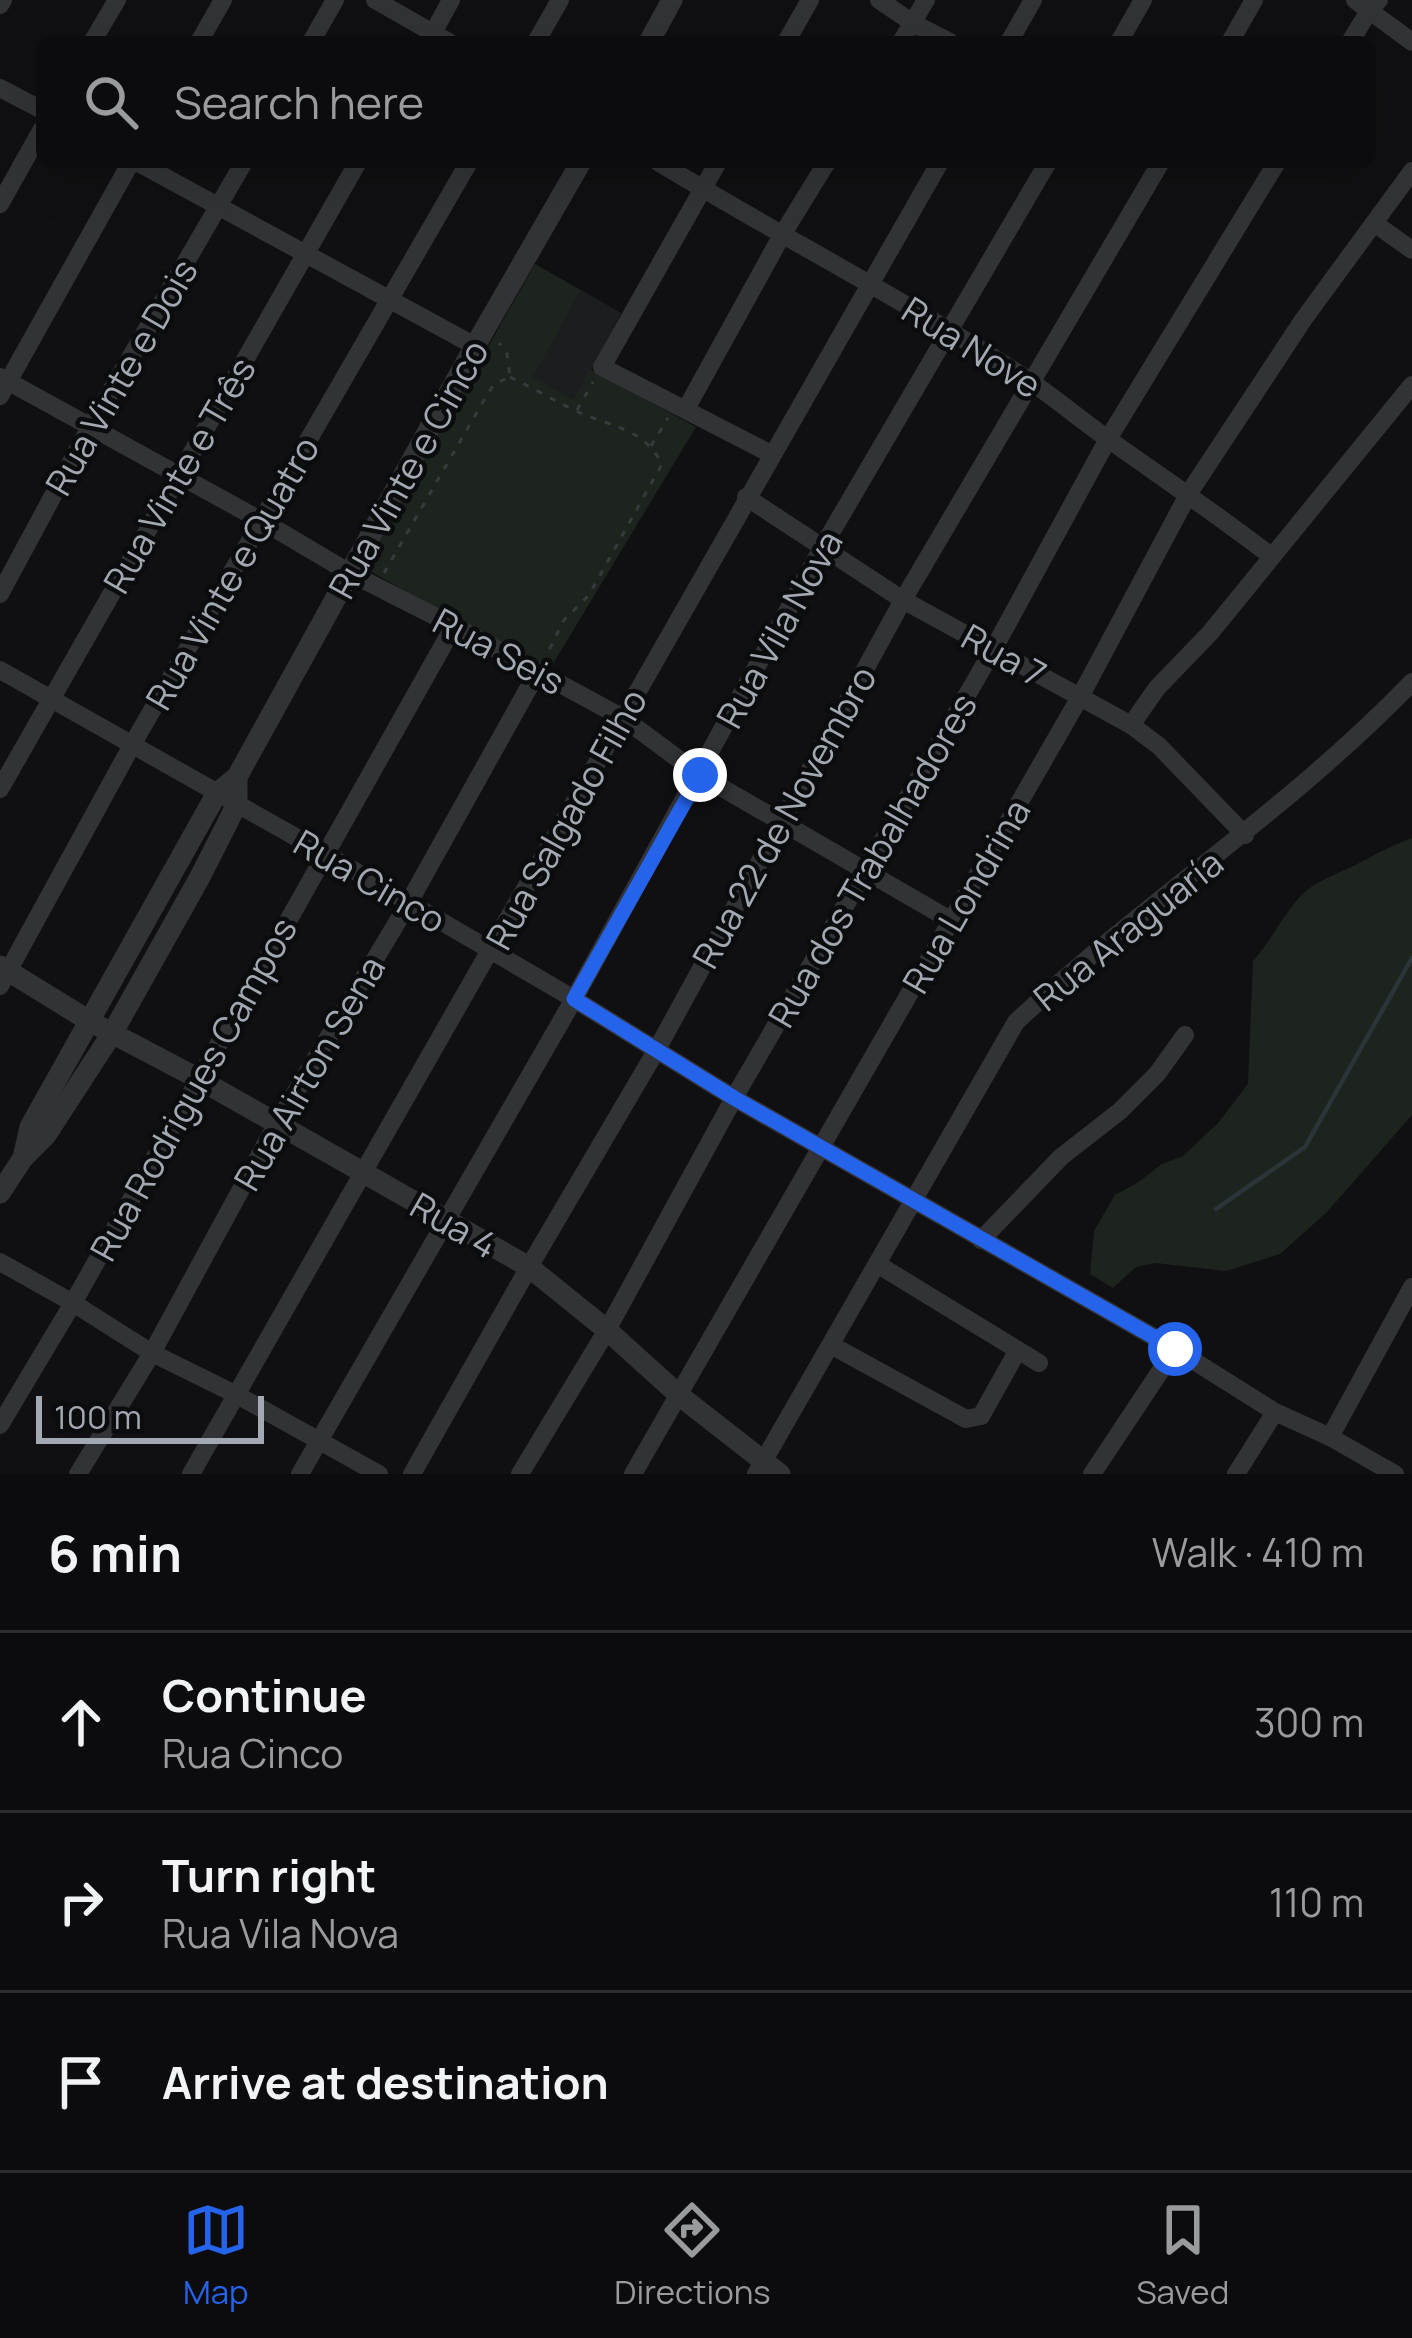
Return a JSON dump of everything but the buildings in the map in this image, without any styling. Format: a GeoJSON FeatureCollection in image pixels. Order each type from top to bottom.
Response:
{"type":"FeatureCollection","features":[{"type":"Feature","properties":{"kind":"street"},"geometry":{"type":"LineString","coordinates":[[95,36],[116,0]]}},
{"type":"Feature","properties":{"kind":"street"},"geometry":{"type":"LineString","coordinates":[[202,36],[223,0]]}},
{"type":"Feature","properties":{"kind":"street"},"geometry":{"type":"LineString","coordinates":[[314,36],[335,0]]}},
{"type":"Feature","properties":{"kind":"street"},"geometry":{"type":"LineString","coordinates":[[375,0],[432,36]]}},
{"type":"Feature","properties":{"kind":"street"},"geometry":{"type":"LineString","coordinates":[[438,36],[452,0]]}},
{"type":"Feature","properties":{"kind":"street"},"geometry":{"type":"LineString","coordinates":[[539,36],[560,0]]}},
{"type":"Feature","properties":{"kind":"street"},"geometry":{"type":"LineString","coordinates":[[652,36],[672,0]]}},
{"type":"Feature","properties":{"kind":"street"},"geometry":{"type":"LineString","coordinates":[[790,36],[810,0]]}},
{"type":"Feature","properties":{"kind":"street"},"geometry":{"type":"LineString","coordinates":[[879,0],[938,36]]}},
{"type":"Feature","properties":{"kind":"street"},"geometry":{"type":"LineString","coordinates":[[905,36],[926,0]]}},
{"type":"Feature","properties":{"kind":"street"},"geometry":{"type":"LineString","coordinates":[[1012,36],[1033,0]]}},
{"type":"Feature","properties":{"kind":"street"},"geometry":{"type":"LineString","coordinates":[[1122,36],[1143,0]]}},
{"type":"Feature","properties":{"kind":"street"},"geometry":{"type":"LineString","coordinates":[[1233,36],[1254,0]]}},
{"type":"Feature","properties":{"kind":"street"},"geometry":{"type":"LineString","coordinates":[[1353,36],[1368,4],[1412,42]]}},
{"type":"Feature","properties":{"kind":"street"},"geometry":{"type":"LineString","coordinates":[[0,88],[36,107]]}},
{"type":"Feature","properties":{"kind":"street"},"geometry":{"type":"LineString","coordinates":[[0,204],[36,140]]}},
{"type":"Feature","properties":{"kind":"street"},"geometry":{"type":"LineString","coordinates":[[3,385],[130,168]]}},
{"type":"Feature","properties":{"kind":"street"},"geometry":{"type":"LineString","coordinates":[[145,168],[390,300],[479,339]]}},
{"type":"Feature","properties":{"kind":"street","name":"Rua Vinte e Dois"},"geometry":{"type":"LineString","coordinates":[[0,594],[90,427],[240,168]]}},
{"type":"Feature","properties":{"kind":"street","name":"Rua Vinte e Três"},"geometry":{"type":"LineString","coordinates":[[0,789],[355,168]]}},
{"type":"Feature","properties":{"kind":"street","name":"Rua Vinte e Quatro"},"geometry":{"type":"LineString","coordinates":[[3,974],[466,168]]}},
{"type":"Feature","properties":{"kind":"street","name":"Rua Vinte e Cinco"},"geometry":{"type":"LineString","coordinates":[[0,1193],[22,1157],[46,1135],[113,1032],[200,877],[237,777],[578,168]]}},
{"type":"Feature","properties":{"kind":"street","name":"Rua Nove"},"geometry":{"type":"LineString","coordinates":[[668,168],[870,282],[1031,382],[1271,556]]}},
{"type":"Feature","properties":{"kind":"street"},"geometry":{"type":"LineString","coordinates":[[715,168],[602,368],[771,454]]}},
{"type":"Feature","properties":{"kind":"street"},"geometry":{"type":"LineString","coordinates":[[681,406],[823,168]]}},
{"type":"Feature","properties":{"kind":"street","name":"Rua Salgado Filho"},"geometry":{"type":"LineString","coordinates":[[191,1474],[936,168]]}},
{"type":"Feature","properties":{"kind":"street","name":"Rua Vila Nova"},"geometry":{"type":"LineString","coordinates":[[301,1474],[574,999],[822,548],[1045,168]]}},
{"type":"Feature","properties":{"kind":"street","name":"Rua 22 de Novembro"},"geometry":{"type":"LineString","coordinates":[[412,1474],[656,1051],[903,600],[1157,168]]}},
{"type":"Feature","properties":{"kind":"street","name":"Rua dos Trabalhadores"},"geometry":{"type":"LineString","coordinates":[[520,1474],[608,1330],[734,1098],[993,650],[1108,439],[1273,168]]}},
{"type":"Feature","properties":{"kind":"street","name":"Rua Londrina"},"geometry":{"type":"LineString","coordinates":[[633,1474],[1080,697],[1189,493],[1303,320],[1412,171]]}},
{"type":"Feature","properties":{"kind":"street"},"geometry":{"type":"LineString","coordinates":[[1374,223],[1412,250]]}},
{"type":"Feature","properties":{"kind":"street","name":"Rua Seis"},"geometry":{"type":"LineString","coordinates":[[3,385],[90,427],[623,718],[700,775],[952,921]]}},
{"type":"Feature","properties":{"kind":"street"},"geometry":{"type":"LineString","coordinates":[[1131,725],[1156,688],[1210,633],[1412,385]]}},
{"type":"Feature","properties":{"kind":"street","name":"Rua 7"},"geometry":{"type":"LineString","coordinates":[[746,497],[903,600],[1131,725],[1160,746],[1245,835]]}},
{"type":"Feature","properties":{"kind":"street","name":"Rua Rodrigues Campos"},"geometry":{"type":"LineString","coordinates":[[0,1425],[454,626]]}},
{"type":"Feature","properties":{"kind":"street","name":"Rua Cinco"},"geometry":{"type":"LineString","coordinates":[[0,670],[324,853],[734,1098],[1175,1349],[1275,1412],[1330,1437],[1369,1468],[1395,1474]]}},
{"type":"Feature","properties":{"kind":"street","name":"Rua Airton Sena"},"geometry":{"type":"LineString","coordinates":[[78,1474],[152,1353],[276,1125],[408,904],[538,671]]}},
{"type":"Feature","properties":{"kind":"street","name":"Rua Araguaría"},"geometry":{"type":"LineString","coordinates":[[767,1470],[831,1345],[1016,1022],[1245,835],[1367,729],[1412,682]]}},
{"type":"Feature","properties":{"kind":"street","name":"Rua Vinte e Cinco"},"geometry":{"type":"LineString","coordinates":[[22,1157],[30,1127],[227,799]]}},
{"type":"Feature","properties":{"kind":"street","name":"Rua 4"},"geometry":{"type":"LineString","coordinates":[[3,974],[529,1267],[767,1470]]}},
{"type":"Feature","properties":{"kind":"street"},"geometry":{"type":"LineString","coordinates":[[981,1240],[1061,1157],[1120,1111],[1157,1074],[1185,1035]]}},
{"type":"Feature","properties":{"kind":"street"},"geometry":{"type":"LineString","coordinates":[[0,1262],[152,1353],[379,1474]]}},
{"type":"Feature","properties":{"kind":"street"},"geometry":{"type":"LineString","coordinates":[[877,1264],[1039,1363]]}},
{"type":"Feature","properties":{"kind":"street"},"geometry":{"type":"LineString","coordinates":[[1330,1437],[1412,1287]]}},
{"type":"Feature","properties":{"kind":"street"},"geometry":{"type":"LineString","coordinates":[[831,1345],[966,1419],[981,1416],[1018,1350]]}},
{"type":"Feature","properties":{"kind":"street"},"geometry":{"type":"LineString","coordinates":[[1092,1474],[1175,1349]]}},
{"type":"Feature","properties":{"kind":"street"},"geometry":{"type":"LineString","coordinates":[[1236,1474],[1275,1412]]}},
{"type":"Feature","properties":{"kind":"path"},"geometry":{"type":"LineString","coordinates":[[479,339],[502,345],[510,377]]}},
{"type":"Feature","properties":{"kind":"path"},"geometry":{"type":"LineString","coordinates":[[576,412],[602,368]]}},
{"type":"Feature","properties":{"kind":"path"},"geometry":{"type":"LineString","coordinates":[[510,377],[576,412],[612,422],[650,447],[662,464],[589,595],[564,620],[538,671]]}},
{"type":"Feature","properties":{"kind":"path"},"geometry":{"type":"LineString","coordinates":[[376,586],[494,384],[510,377]]}},
{"type":"Feature","properties":{"kind":"path"},"geometry":{"type":"LineString","coordinates":[[650,447],[681,406]]}},
{"type":"Feature","properties":{"kind":"shaded area"},"geometry":{"type":"Polygon","coordinates":[[[535,264],[581,290],[533,377],[574,400],[589,369],[696,427],[548,672],[363,567],[535,264]]]}},
{"type":"Feature","properties":{"kind":"shaded area"},"geometry":{"type":"Polygon","coordinates":[[[581,290],[621,313],[575,401],[532,377],[581,290]]]}},
{"type":"Feature","properties":{"kind":"shaded area"},"geometry":{"type":"Polygon","coordinates":[[[1412,838],[1412,1115],[1327,1212],[1280,1254],[1226,1271],[1156,1263],[1136,1267],[1113,1288],[1090,1274],[1094,1231],[1115,1195],[1183,1156],[1218,1123],[1248,1084],[1253,961],[1291,907],[1319,882],[1412,838]]]}},
{"type":"Feature","properties":{"kind":"waterway"},"geometry":{"type":"LineString","coordinates":[[1216,1209],[1305,1147],[1412,958]]}},
{"type":"Feature","properties":{"kind":"route"},"geometry":{"type":"LineString","coordinates":[[700,775],[574,999],[734,1098],[1175,1349]]}}]}
